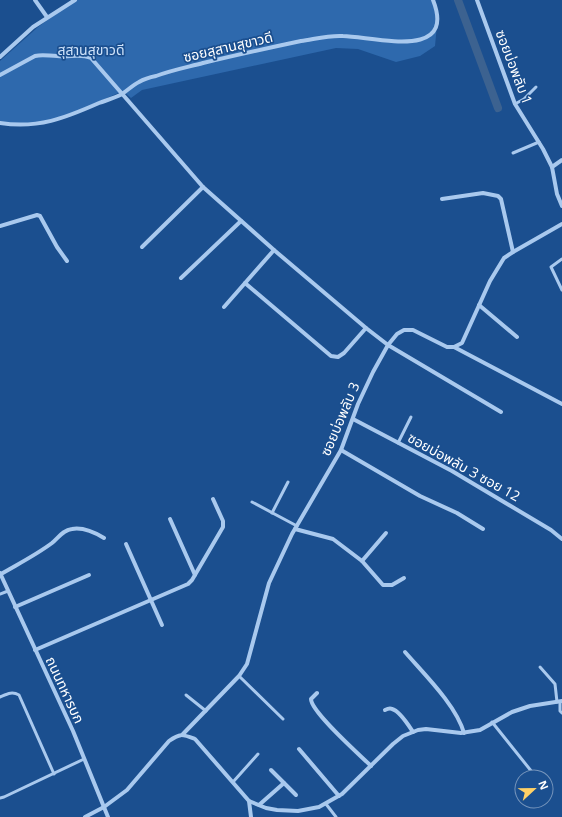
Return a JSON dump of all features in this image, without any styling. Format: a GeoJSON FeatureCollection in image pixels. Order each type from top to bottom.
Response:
{"type":"FeatureCollection","features":[{"type":"Feature","properties":{"kind":"street"},"geometry":{"type":"LineString","coordinates":[[35,0],[47,18]]}},
{"type":"Feature","properties":{"kind":"street"},"geometry":{"type":"LineString","coordinates":[[0,57],[33,27],[76,0]]}},
{"type":"Feature","properties":{"kind":"street","name":"ซอยสุสานสุขาวดี"},"geometry":{"type":"LineString","coordinates":[[0,123],[16,125],[36,124],[52,121],[86,109],[121,94],[140,82],[158,75],[246,53],[320,38],[341,36],[390,41],[413,42],[422,40],[430,36],[436,30],[438,14],[434,0]]}},
{"type":"Feature","properties":{"kind":"street","name":"ซอยบ่อพลับ 1"},"geometry":{"type":"LineString","coordinates":[[477,0],[515,104],[539,142],[552,167],[557,194],[562,206]]}},
{"type":"Feature","properties":{"kind":"street"},"geometry":{"type":"LineString","coordinates":[[0,75],[35,56],[85,55],[91,58],[203,187],[274,250],[388,345],[501,412]]}},
{"type":"Feature","properties":{"kind":"street"},"geometry":{"type":"LineString","coordinates":[[552,167],[562,160]]}},
{"type":"Feature","properties":{"kind":"street"},"geometry":{"type":"LineString","coordinates":[[142,247],[203,187]]}},
{"type":"Feature","properties":{"kind":"street"},"geometry":{"type":"LineString","coordinates":[[442,199],[483,193],[498,196],[501,199],[513,252]]}},
{"type":"Feature","properties":{"kind":"street"},"geometry":{"type":"LineString","coordinates":[[0,226],[37,215],[40,216],[56,247],[68,262]]}},
{"type":"Feature","properties":{"kind":"street"},"geometry":{"type":"LineString","coordinates":[[181,278],[241,220]]}},
{"type":"Feature","properties":{"kind":"street"},"geometry":{"type":"LineString","coordinates":[[454,347],[462,343],[490,281],[504,258],[562,224]]}},
{"type":"Feature","properties":{"kind":"street"},"geometry":{"type":"LineString","coordinates":[[224,307],[274,250]]}},
{"type":"Feature","properties":{"kind":"street"},"geometry":{"type":"LineString","coordinates":[[245,283],[331,356],[338,357],[344,353],[366,328]]}},
{"type":"Feature","properties":{"kind":"street"},"geometry":{"type":"LineString","coordinates":[[479,305],[517,337]]}},
{"type":"Feature","properties":{"kind":"street","name":"ซอยบ่อพลับ 3"},"geometry":{"type":"LineString","coordinates":[[85,817],[104,807],[127,790],[169,741],[176,736],[183,734],[239,676],[247,664],[269,583],[296,528],[341,450],[373,372],[388,345],[397,334],[404,330],[413,330],[447,347],[454,347],[562,404]]}},
{"type":"Feature","properties":{"kind":"street","name":"ซอยบ่อพลับ 3 ซอย 12"},"geometry":{"type":"LineString","coordinates":[[353,419],[452,471],[551,530],[562,539]]}},
{"type":"Feature","properties":{"kind":"street"},"geometry":{"type":"LineString","coordinates":[[341,450],[420,496],[457,513],[483,529]]}},
{"type":"Feature","properties":{"kind":"street"},"geometry":{"type":"LineString","coordinates":[[35,650],[188,584],[195,575],[222,527],[223,521],[214,499]]}},
{"type":"Feature","properties":{"kind":"street"},"geometry":{"type":"LineString","coordinates":[[170,519],[195,575]]}},
{"type":"Feature","properties":{"kind":"street"},"geometry":{"type":"LineString","coordinates":[[0,573],[52,543],[70,529],[79,528],[104,538]]}},
{"type":"Feature","properties":{"kind":"street"},"geometry":{"type":"LineString","coordinates":[[296,528],[334,539],[362,561],[383,586],[392,585],[404,578]]}},
{"type":"Feature","properties":{"kind":"street"},"geometry":{"type":"LineString","coordinates":[[362,561],[386,533]]}},
{"type":"Feature","properties":{"kind":"street"},"geometry":{"type":"LineString","coordinates":[[126,544],[162,626]]}},
{"type":"Feature","properties":{"kind":"street","name":"ถนนทหารบก"},"geometry":{"type":"LineString","coordinates":[[0,573],[84,759],[108,817]]}},
{"type":"Feature","properties":{"kind":"street"},"geometry":{"type":"LineString","coordinates":[[15,607],[89,575]]}},
{"type":"Feature","properties":{"kind":"street"},"geometry":{"type":"LineString","coordinates":[[405,652],[454,710],[464,732]]}},
{"type":"Feature","properties":{"kind":"street"},"geometry":{"type":"LineString","coordinates":[[317,693],[311,699],[312,704],[327,722],[371,766]]}},
{"type":"Feature","properties":{"kind":"street"},"geometry":{"type":"LineString","coordinates":[[183,734],[194,739],[249,800],[266,808],[298,811],[319,807],[339,796],[403,736],[426,729],[464,732],[480,730],[512,712],[530,706],[560,702]]}},
{"type":"Feature","properties":{"kind":"street"},"geometry":{"type":"LineString","coordinates":[[385,710],[392,709],[396,711],[413,732]]}},
{"type":"Feature","properties":{"kind":"street"},"geometry":{"type":"LineString","coordinates":[[299,749],[339,796]]}},
{"type":"Feature","properties":{"kind":"street"},"geometry":{"type":"LineString","coordinates":[[271,770],[296,795]]}},
{"type":"Feature","properties":{"kind":"street"},"geometry":{"type":"LineString","coordinates":[[259,805],[284,783]]}},
{"type":"Feature","properties":{"kind":"street"},"geometry":{"type":"LineString","coordinates":[[249,800],[251,817]]}},
{"type":"Feature","properties":{"kind":"lane"},"geometry":{"type":"LineString","coordinates":[[515,104],[524,99],[536,87]]}},
{"type":"Feature","properties":{"kind":"lane"},"geometry":{"type":"LineString","coordinates":[[513,153],[539,142]]}},
{"type":"Feature","properties":{"kind":"lane"},"geometry":{"type":"LineString","coordinates":[[562,259],[551,267],[562,290]]}},
{"type":"Feature","properties":{"kind":"lane"},"geometry":{"type":"LineString","coordinates":[[398,443],[411,417]]}},
{"type":"Feature","properties":{"kind":"lane"},"geometry":{"type":"LineString","coordinates":[[272,513],[288,482]]}},
{"type":"Feature","properties":{"kind":"lane"},"geometry":{"type":"LineString","coordinates":[[252,502],[296,528]]}},
{"type":"Feature","properties":{"kind":"lane"},"geometry":{"type":"LineString","coordinates":[[0,594],[8,591]]}},
{"type":"Feature","properties":{"kind":"lane"},"geometry":{"type":"LineString","coordinates":[[540,667],[555,684],[560,702],[560,711],[562,713]]}},
{"type":"Feature","properties":{"kind":"lane"},"geometry":{"type":"LineString","coordinates":[[239,676],[283,718]]}},
{"type":"Feature","properties":{"kind":"lane"},"geometry":{"type":"LineString","coordinates":[[0,697],[15,692],[19,695],[54,774]]}},
{"type":"Feature","properties":{"kind":"lane"},"geometry":{"type":"LineString","coordinates":[[186,695],[206,711]]}},
{"type":"Feature","properties":{"kind":"lane"},"geometry":{"type":"LineString","coordinates":[[492,722],[530,769]]}},
{"type":"Feature","properties":{"kind":"lane"},"geometry":{"type":"LineString","coordinates":[[233,782],[258,754]]}},
{"type":"Feature","properties":{"kind":"lane"},"geometry":{"type":"LineString","coordinates":[[0,798],[84,759]]}},
{"type":"Feature","properties":{"kind":"lane"},"geometry":{"type":"LineString","coordinates":[[326,804],[336,817]]}},
{"type":"Feature","properties":{"kind":"green space","name":"สุสานสุขาวดี"},"geometry":{"type":"Polygon","coordinates":[[[75,0],[433,0],[438,14],[435,46],[420,56],[396,62],[358,49],[336,48],[142,90],[131,98],[123,91],[68,115],[36,124],[0,123],[0,61],[38,27],[75,0]]]}},
{"type":"Feature","properties":{"kind":"waterway"},"geometry":{"type":"LineString","coordinates":[[458,0],[498,108]]}}]}
